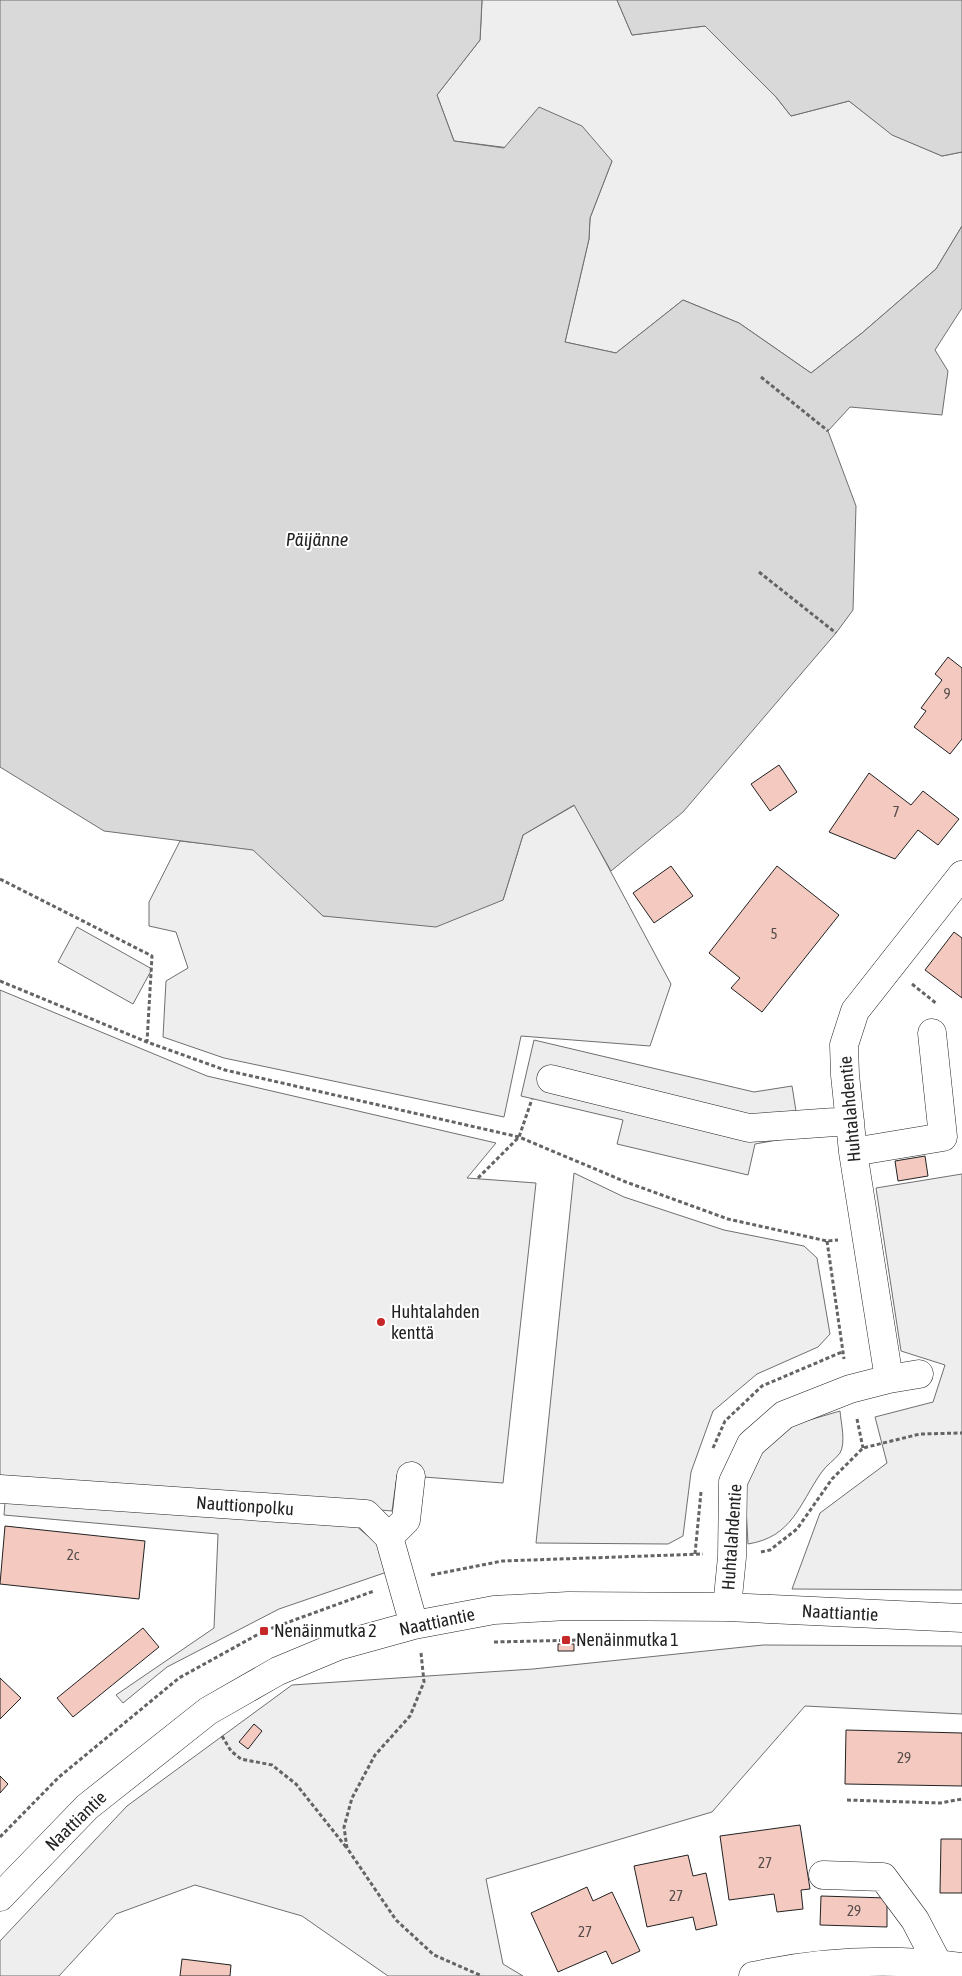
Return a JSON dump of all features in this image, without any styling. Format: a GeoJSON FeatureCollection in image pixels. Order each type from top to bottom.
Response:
{"type":"FeatureCollection","features":[{"type":"Feature","properties":{"kind":"street","name":"Huhtalahdentie"},"geometry":{"type":"LineString","coordinates":[[889,1379],[852,1152],[844,1045],[855,1012],[962,875]]}},
{"type":"Feature","properties":{"kind":"street"},"geometry":{"type":"LineString","coordinates":[[852,1152],[943,1137],[932,1033]]}},
{"type":"Feature","properties":{"kind":"street"},"geometry":{"type":"LineString","coordinates":[[551,1079],[749,1128],[850,1121]]}},
{"type":"Feature","properties":{"kind":"street","name":"Huhtalahdentie"},"geometry":{"type":"LineString","coordinates":[[728,1607],[732,1558],[732,1482],[752,1444],[784,1415],[850,1389],[919,1374]]}},
{"type":"Feature","properties":{"kind":"street"},"geometry":{"type":"LineString","coordinates":[[389,1537],[406,1520],[411,1476]]}},
{"type":"Feature","properties":{"kind":"street","name":"Nauttionpolku"},"geometry":{"type":"LineString","coordinates":[[0,1489],[366,1514],[389,1537],[414,1625]]}},
{"type":"Feature","properties":{"kind":"street","name":"Naattiantie"},"geometry":{"type":"LineString","coordinates":[[0,1897],[88,1806],[208,1711],[278,1671],[338,1646],[414,1625],[494,1610],[550,1607],[728,1607],[962,1618]]}},
{"type":"Feature","properties":{"kind":"street"},"geometry":{"type":"LineString","coordinates":[[824,1875],[883,1877],[950,1965]]}},
{"type":"Feature","properties":{"kind":"street"},"geometry":{"type":"LineString","coordinates":[[753,1976],[784,1969],[858,1962],[950,1965]]}},
{"type":"Feature","properties":{"kind":"path"},"geometry":{"type":"LineString","coordinates":[[761,377],[828,432]]}},
{"type":"Feature","properties":{"kind":"path"},"geometry":{"type":"LineString","coordinates":[[759,572],[836,633]]}},
{"type":"Feature","properties":{"kind":"path"},"geometry":{"type":"LineString","coordinates":[[0,879],[152,956],[147,1042]]}},
{"type":"Feature","properties":{"kind":"path"},"geometry":{"type":"LineString","coordinates":[[890,966],[940,1006]]}},
{"type":"Feature","properties":{"kind":"path"},"geometry":{"type":"LineString","coordinates":[[0,981],[147,1042],[225,1070],[518,1137],[626,1182],[728,1219],[826,1241],[866,1239]]}},
{"type":"Feature","properties":{"kind":"path"},"geometry":{"type":"LineString","coordinates":[[478,1178],[518,1137],[532,1098]]}},
{"type":"Feature","properties":{"kind":"path"},"geometry":{"type":"LineString","coordinates":[[826,1241],[842,1352],[863,1448]]}},
{"type":"Feature","properties":{"kind":"path"},"geometry":{"type":"LineString","coordinates":[[347,1848],[344,1827],[352,1798],[376,1754],[410,1716],[424,1682],[414,1625]]}},
{"type":"Feature","properties":{"kind":"path"},"geometry":{"type":"LineString","coordinates":[[488,1642],[581,1640]]}},
{"type":"Feature","properties":{"kind":"path"},"geometry":{"type":"LineString","coordinates":[[208,1711],[231,1751],[241,1759],[272,1765],[296,1784],[347,1848],[396,1920],[434,1955],[482,1976]]}},
{"type":"Feature","properties":{"kind":"path"},"geometry":{"type":"LineString","coordinates":[[847,1800],[940,1803],[962,1799]]}},
{"type":"Feature","properties":{"kind":"shaded area"},"geometry":{"type":"Polygon","coordinates":[[[482,0],[617,0],[632,35],[705,26],[776,97],[791,116],[849,101],[893,135],[942,156],[962,152],[962,226],[936,269],[862,333],[811,373],[739,323],[683,300],[616,353],[565,342],[589,239],[590,218],[612,161],[454,141],[437,95],[480,40],[482,0]]]}},
{"type":"Feature","properties":{"kind":"shaded area"},"geometry":{"type":"Polygon","coordinates":[[[575,805],[671,984],[650,1046],[521,1036],[504,1117],[224,1058],[163,1037],[166,981],[188,968],[176,932],[149,926],[149,902],[180,841],[253,849],[323,916],[503,900],[523,835],[575,805]]]}},
{"type":"Feature","properties":{"kind":"shaded area"},"geometry":{"type":"Polygon","coordinates":[[[77,927],[152,969],[133,1004],[58,962],[77,927]]]}},
{"type":"Feature","properties":{"kind":"shaded area"},"geometry":{"type":"Polygon","coordinates":[[[0,990],[207,1076],[496,1143],[467,1178],[536,1183],[503,1483],[397,1475],[392,1511],[0,1479],[0,990]]]}},
{"type":"Feature","properties":{"kind":"shaded area"},"geometry":{"type":"Polygon","coordinates":[[[534,1040],[754,1092],[792,1086],[800,1136],[755,1144],[748,1175],[617,1144],[623,1120],[521,1096],[534,1040]]]}},
{"type":"Feature","properties":{"kind":"shaded area"},"geometry":{"type":"Polygon","coordinates":[[[574,1173],[624,1197],[724,1230],[804,1246],[817,1258],[830,1334],[818,1347],[757,1374],[713,1411],[691,1472],[683,1536],[668,1544],[536,1543],[574,1173]]]}},
{"type":"Feature","properties":{"kind":"shaded area"},"geometry":{"type":"Polygon","coordinates":[[[962,1174],[962,1590],[792,1589],[820,1513],[887,1463],[875,1417],[933,1402],[945,1365],[901,1351],[876,1188],[962,1174]]]}},
{"type":"Feature","properties":{"kind":"shaded area"},"geometry":{"type":"Polygon","coordinates":[[[840,1411],[843,1438],[840,1453],[823,1470],[800,1508],[785,1527],[763,1540],[748,1544],[745,1486],[753,1464],[772,1441],[792,1425],[840,1411]]]}},
{"type":"Feature","properties":{"kind":"shaded area"},"geometry":{"type":"Polygon","coordinates":[[[5,1502],[355,1525],[381,1547],[387,1572],[279,1609],[167,1667],[123,1703],[116,1695],[214,1628],[218,1534],[4,1515],[5,1502]]]}},
{"type":"Feature","properties":{"kind":"shaded area"},"geometry":{"type":"Polygon","coordinates":[[[763,1645],[962,1646],[962,1714],[805,1706],[712,1812],[486,1879],[503,1964],[523,1976],[388,1976],[302,1916],[195,1885],[116,1914],[59,1976],[0,1976],[0,1941],[127,1806],[292,1685],[533,1669],[763,1645]]]}},
{"type":"Feature","properties":{"kind":"water","name":"Päijänne"},"geometry":{"type":"Polygon","coordinates":[[[0,0],[482,0],[480,40],[437,95],[454,141],[504,148],[539,107],[582,126],[612,161],[590,218],[589,239],[565,342],[616,353],[683,300],[739,323],[811,373],[862,333],[936,269],[962,226],[962,308],[935,350],[948,371],[942,415],[850,407],[828,431],[856,506],[853,610],[836,633],[683,812],[611,871],[574,805],[523,835],[503,900],[436,927],[323,916],[253,850],[104,831],[0,767],[0,0]]]}},
{"type":"Feature","properties":{"kind":"water"},"geometry":{"type":"Polygon","coordinates":[[[617,0],[962,0],[962,152],[942,156],[892,135],[849,101],[791,116],[776,97],[705,26],[632,35],[617,0]]]}},
{"type":"Feature","properties":{"kind":"building"},"geometry":{"type":"Polygon","coordinates":[[[948,657],[962,668],[962,739],[950,754],[914,727],[926,711],[921,708],[942,680],[935,674],[948,657]]]}},
{"type":"Feature","properties":{"kind":"building"},"geometry":{"type":"Polygon","coordinates":[[[779,765],[797,792],[770,811],[751,784],[779,765]]]}},
{"type":"Feature","properties":{"kind":"building"},"geometry":{"type":"Polygon","coordinates":[[[869,773],[911,805],[923,791],[959,819],[938,845],[918,830],[895,859],[829,832],[869,773]]]}},
{"type":"Feature","properties":{"kind":"building"},"geometry":{"type":"Polygon","coordinates":[[[671,866],[693,896],[654,923],[633,893],[671,866]]]}},
{"type":"Feature","properties":{"kind":"building"},"geometry":{"type":"Polygon","coordinates":[[[777,866],[839,915],[762,1012],[731,988],[740,978],[709,953],[777,866]]]}},
{"type":"Feature","properties":{"kind":"building"},"geometry":{"type":"Polygon","coordinates":[[[954,932],[962,938],[962,998],[925,970],[954,932]]]}},
{"type":"Feature","properties":{"kind":"building"},"geometry":{"type":"Polygon","coordinates":[[[925,1156],[928,1176],[898,1181],[895,1161],[925,1156]]]}},
{"type":"Feature","properties":{"kind":"building"},"geometry":{"type":"Polygon","coordinates":[[[5,1526],[145,1541],[139,1599],[0,1584],[5,1526]]]}},
{"type":"Feature","properties":{"kind":"building"},"geometry":{"type":"Polygon","coordinates":[[[143,1628],[159,1647],[73,1717],[57,1698],[143,1628]]]}},
{"type":"Feature","properties":{"kind":"building"},"geometry":{"type":"Polygon","coordinates":[[[558,1644],[574,1644],[574,1651],[558,1651],[558,1644]]]}},
{"type":"Feature","properties":{"kind":"building"},"geometry":{"type":"Polygon","coordinates":[[[0,1678],[21,1698],[0,1719],[0,1678]]]}},
{"type":"Feature","properties":{"kind":"building"},"geometry":{"type":"Polygon","coordinates":[[[254,1724],[262,1731],[248,1749],[239,1742],[254,1724]]]}},
{"type":"Feature","properties":{"kind":"building"},"geometry":{"type":"Polygon","coordinates":[[[846,1730],[962,1733],[962,1786],[845,1784],[846,1730]]]}},
{"type":"Feature","properties":{"kind":"building"},"geometry":{"type":"Polygon","coordinates":[[[0,1776],[8,1784],[0,1793],[0,1776]]]}},
{"type":"Feature","properties":{"kind":"building"},"geometry":{"type":"Polygon","coordinates":[[[800,1825],[810,1889],[801,1890],[803,1909],[777,1912],[774,1894],[729,1900],[720,1836],[800,1825]]]}},
{"type":"Feature","properties":{"kind":"building"},"geometry":{"type":"Polygon","coordinates":[[[941,1839],[962,1839],[962,1893],[940,1893],[941,1839]]]}},
{"type":"Feature","properties":{"kind":"building"},"geometry":{"type":"Polygon","coordinates":[[[688,1855],[693,1876],[706,1873],[717,1925],[696,1930],[693,1917],[647,1927],[634,1866],[688,1855]]]}},
{"type":"Feature","properties":{"kind":"building"},"geometry":{"type":"Polygon","coordinates":[[[587,1887],[593,1901],[612,1892],[640,1951],[612,1964],[606,1951],[558,1972],[531,1913],[587,1887]]]}},
{"type":"Feature","properties":{"kind":"building"},"geometry":{"type":"Polygon","coordinates":[[[821,1896],[887,1898],[887,1927],[820,1925],[821,1896]]]}},
{"type":"Feature","properties":{"kind":"building"},"geometry":{"type":"Polygon","coordinates":[[[182,1959],[231,1965],[230,1976],[180,1976],[182,1959]]]}},
{"type":"Feature","properties":{"kind":"place","name":"Huhtalahden kenttä"},"geometry":{"type":"Point","coordinates":[381,1322]}},
{"type":"Feature","properties":{"kind":"place","name":"Nenäinmutka 2"},"geometry":{"type":"Point","coordinates":[264,1631]}},
{"type":"Feature","properties":{"kind":"place","name":"Nenäinmutka 1"},"geometry":{"type":"Point","coordinates":[566,1640]}}]}
